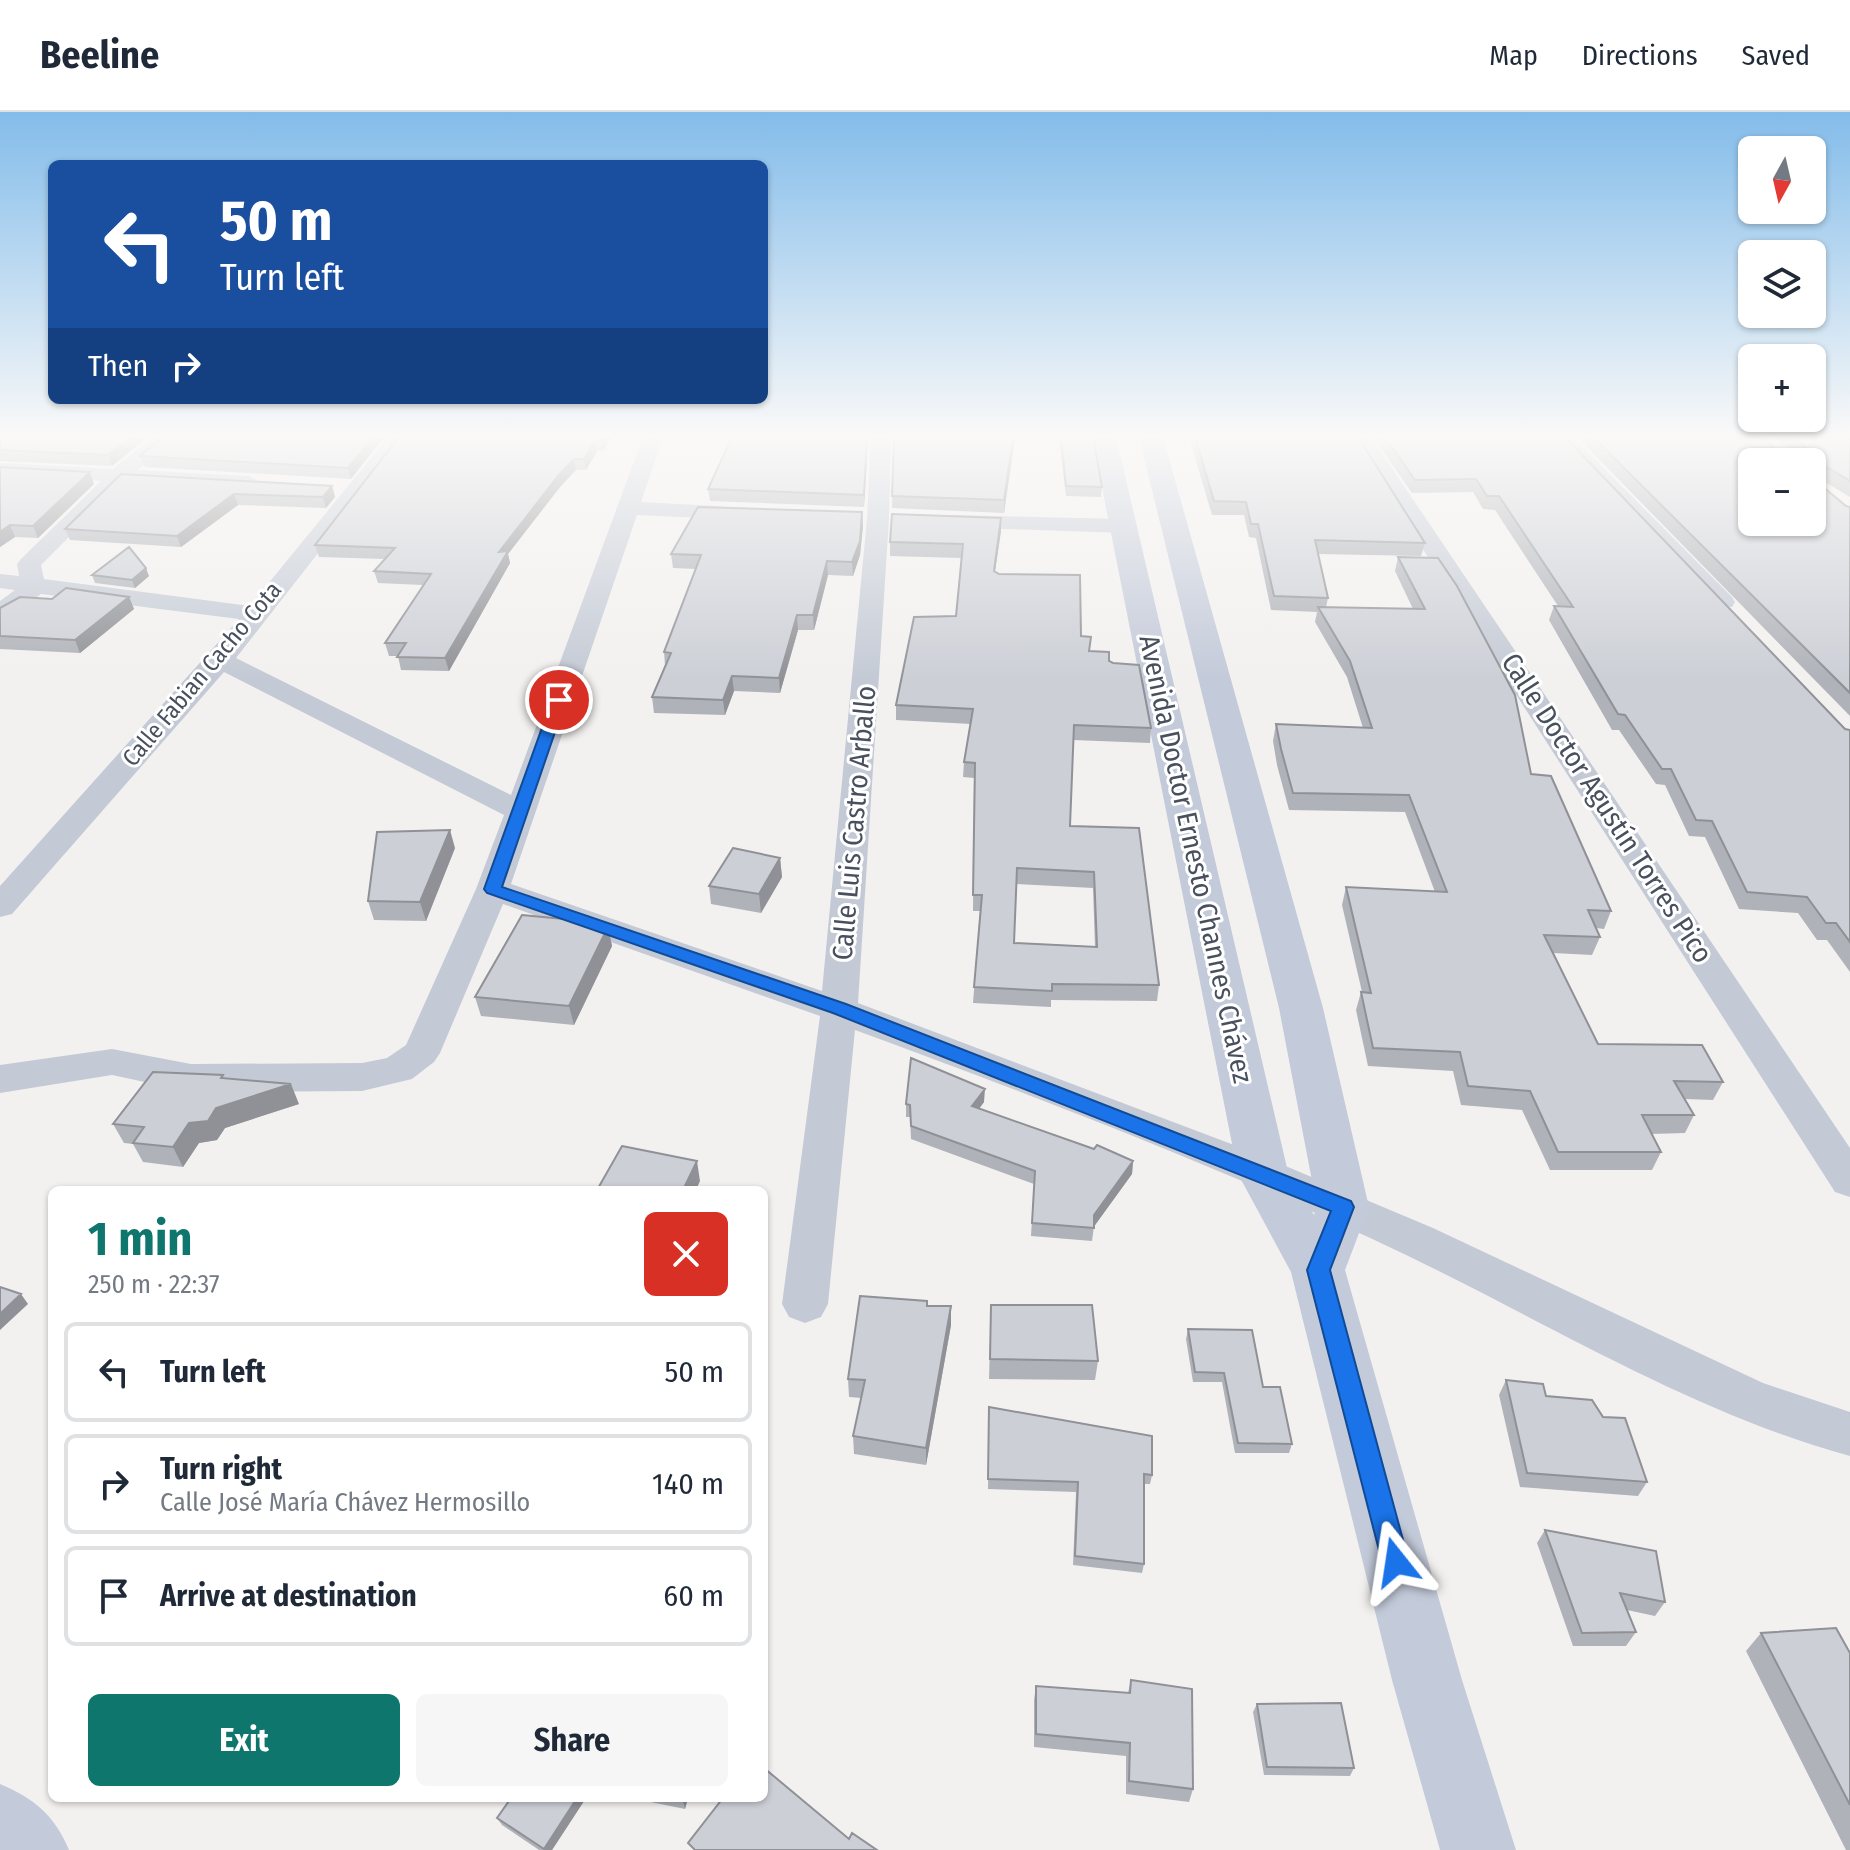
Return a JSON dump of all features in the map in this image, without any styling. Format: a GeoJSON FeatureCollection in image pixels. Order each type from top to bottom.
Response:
{"type":"FeatureCollection","features":[{"type":"Feature","properties":{"kind":"street"},"geometry":{"type":"LineString","coordinates":[[33,588],[29,564],[75,518]]}},
{"type":"Feature","properties":{"kind":"street","name":"Calle Fabian Cacho Cota"},"geometry":{"type":"LineString","coordinates":[[0,907],[220,660],[335,518]]}},
{"type":"Feature","properties":{"kind":"street"},"geometry":{"type":"LineString","coordinates":[[0,1079],[112,1062],[191,1078],[362,1077],[398,1069],[421,1053],[495,880],[518,810],[627,518]]}},
{"type":"Feature","properties":{"kind":"street","name":"Calle Luis Castro Arballo"},"geometry":{"type":"LineString","coordinates":[[805,1304],[839,1009],[878,518]]}},
{"type":"Feature","properties":{"kind":"street","name":"Avenida Doctor Ernesto Channes Chávez"},"geometry":{"type":"LineString","coordinates":[[1123,518],[1263,1174],[1318,1270],[1427,1680],[1478,1850]]}},
{"type":"Feature","properties":{"kind":"street","name":"Avenida Doctor Ernesto Channes Chávez"},"geometry":{"type":"LineString","coordinates":[[1172,518],[1301,1008],[1343,1207]]}},
{"type":"Feature","properties":{"kind":"street","name":"Calle Doctor Agustín Torres Pico"},"geometry":{"type":"LineString","coordinates":[[1414,518],[1850,1181]]}},
{"type":"Feature","properties":{"kind":"street"},"geometry":{"type":"LineString","coordinates":[[1640,518],[1742,623]]}},
{"type":"Feature","properties":{"kind":"street"},"geometry":{"type":"LineString","coordinates":[[926,521],[1125,526]]}},
{"type":"Feature","properties":{"kind":"street"},"geometry":{"type":"LineString","coordinates":[[0,581],[33,588],[255,614]]}},
{"type":"Feature","properties":{"kind":"street"},"geometry":{"type":"LineString","coordinates":[[0,613],[33,588]]}},
{"type":"Feature","properties":{"kind":"street"},"geometry":{"type":"LineString","coordinates":[[220,660],[518,810]]}},
{"type":"Feature","properties":{"kind":"street"},"geometry":{"type":"LineString","coordinates":[[495,880],[839,1009],[1263,1174],[1343,1207],[1704,1379],[1813,1425],[1850,1434]]}},
{"type":"Feature","properties":{"kind":"street"},"geometry":{"type":"LineString","coordinates":[[1318,1270],[1343,1207]]}},
{"type":"Feature","properties":{"kind":"street"},"geometry":{"type":"LineString","coordinates":[[0,1821],[31,1850]]}},
{"type":"Feature","properties":{"kind":"building"},"geometry":{"type":"Polygon","coordinates":[[[0,518],[41,518],[33,526],[10,525],[0,532],[0,518]]]}},
{"type":"Feature","properties":{"kind":"building"},"geometry":{"type":"Polygon","coordinates":[[[76,518],[201,518],[177,536],[65,529],[76,518]]]}},
{"type":"Feature","properties":{"kind":"building"},"geometry":{"type":"Polygon","coordinates":[[[336,518],[525,518],[499,552],[508,551],[445,658],[397,657],[406,643],[385,643],[431,574],[374,571],[395,548],[315,545],[336,518]]]}},
{"type":"Feature","properties":{"kind":"building"},"geometry":{"type":"Polygon","coordinates":[[[692,518],[862,518],[860,541],[852,562],[827,561],[813,615],[797,615],[779,678],[732,676],[723,700],[652,697],[671,653],[664,652],[701,555],[671,554],[692,518]]]}},
{"type":"Feature","properties":{"kind":"building"},"geometry":{"type":"Polygon","coordinates":[[[892,518],[1001,518],[994,571],[999,574],[1080,575],[1081,636],[1091,637],[1089,651],[1109,652],[1109,661],[1113,663],[1139,665],[1151,728],[1074,725],[1070,826],[1139,828],[1159,985],[1052,984],[1052,991],[974,987],[982,895],[973,895],[975,763],[964,762],[973,709],[896,705],[914,617],[956,616],[963,544],[890,542],[892,518]],[[1017,868],[1014,943],[1097,947],[1094,872],[1017,868]]]}},
{"type":"Feature","properties":{"kind":"building"},"geometry":{"type":"Polygon","coordinates":[[[1250,518],[1409,518],[1425,543],[1315,540],[1328,598],[1274,596],[1258,524],[1251,524],[1250,518]]]}},
{"type":"Feature","properties":{"kind":"building"},"geometry":{"type":"Polygon","coordinates":[[[1514,518],[1643,518],[1845,729],[1850,730],[1850,942],[1836,923],[1826,923],[1807,897],[1747,892],[1712,821],[1696,820],[1671,769],[1662,769],[1625,715],[1618,714],[1554,606],[1573,607],[1514,518]]]}},
{"type":"Feature","properties":{"kind":"building"},"geometry":{"type":"Polygon","coordinates":[[[1674,518],[1738,518],[1738,536],[1826,536],[1826,518],[1850,518],[1850,693],[1674,518]]]}},
{"type":"Feature","properties":{"kind":"building"},"geometry":{"type":"Polygon","coordinates":[[[129,547],[146,568],[132,580],[92,575],[129,547]]]}},
{"type":"Feature","properties":{"kind":"building"},"geometry":{"type":"Polygon","coordinates":[[[1398,557],[1438,558],[1457,586],[1515,695],[1531,774],[1551,776],[1611,911],[1588,910],[1600,937],[1544,935],[1598,1044],[1702,1045],[1723,1082],[1674,1081],[1694,1115],[1642,1115],[1661,1152],[1558,1152],[1530,1091],[1468,1086],[1460,1052],[1373,1048],[1361,992],[1371,993],[1346,887],[1447,892],[1409,795],[1293,793],[1276,724],[1372,728],[1350,661],[1318,607],[1425,609],[1398,557]]]}},
{"type":"Feature","properties":{"kind":"building"},"geometry":{"type":"Polygon","coordinates":[[[66,588],[129,597],[75,640],[0,636],[0,608],[20,597],[52,599],[66,588]]]}},
{"type":"Feature","properties":{"kind":"building"},"geometry":{"type":"Polygon","coordinates":[[[450,830],[420,902],[368,901],[377,832],[450,830]]]}},
{"type":"Feature","properties":{"kind":"building"},"geometry":{"type":"Polygon","coordinates":[[[733,848],[780,858],[759,894],[709,886],[733,848]]]}},
{"type":"Feature","properties":{"kind":"building"},"geometry":{"type":"Polygon","coordinates":[[[522,915],[595,922],[608,927],[569,1006],[475,997],[522,915]]]}},
{"type":"Feature","properties":{"kind":"building"},"geometry":{"type":"Polygon","coordinates":[[[911,1058],[985,1089],[972,1106],[1094,1149],[1097,1145],[1133,1161],[1094,1215],[1094,1228],[1032,1223],[1035,1171],[911,1126],[910,1105],[906,1104],[911,1058]]]}},
{"type":"Feature","properties":{"kind":"building"},"geometry":{"type":"Polygon","coordinates":[[[153,1072],[223,1075],[221,1078],[291,1084],[216,1108],[208,1121],[189,1123],[173,1147],[133,1143],[144,1127],[113,1124],[153,1072]]]}},
{"type":"Feature","properties":{"kind":"building"},"geometry":{"type":"Polygon","coordinates":[[[622,1146],[697,1161],[685,1186],[599,1186],[622,1146]]]}},
{"type":"Feature","properties":{"kind":"building"},"geometry":{"type":"Polygon","coordinates":[[[0,1287],[21,1294],[0,1314],[0,1287]]]}},
{"type":"Feature","properties":{"kind":"building"},"geometry":{"type":"Polygon","coordinates":[[[860,1296],[927,1301],[927,1306],[951,1306],[926,1448],[853,1436],[865,1380],[848,1379],[860,1296]]]}},
{"type":"Feature","properties":{"kind":"building"},"geometry":{"type":"Polygon","coordinates":[[[991,1305],[1092,1305],[1098,1361],[990,1359],[991,1305]]]}},
{"type":"Feature","properties":{"kind":"building"},"geometry":{"type":"Polygon","coordinates":[[[1188,1329],[1252,1330],[1263,1387],[1280,1387],[1292,1444],[1238,1443],[1224,1373],[1195,1372],[1188,1329]]]}},
{"type":"Feature","properties":{"kind":"building"},"geometry":{"type":"Polygon","coordinates":[[[1506,1380],[1543,1384],[1546,1396],[1592,1400],[1603,1417],[1625,1418],[1647,1482],[1527,1473],[1506,1380]]]}},
{"type":"Feature","properties":{"kind":"building"},"geometry":{"type":"Polygon","coordinates":[[[989,1407],[1152,1436],[1152,1475],[1144,1474],[1144,1564],[1075,1556],[1078,1482],[988,1479],[989,1407]]]}},
{"type":"Feature","properties":{"kind":"building"},"geometry":{"type":"Polygon","coordinates":[[[1545,1530],[1656,1551],[1665,1602],[1620,1593],[1636,1632],[1582,1633],[1545,1530]]]}},
{"type":"Feature","properties":{"kind":"building"},"geometry":{"type":"Polygon","coordinates":[[[1836,1628],[1850,1653],[1850,1805],[1761,1633],[1836,1628]]]}},
{"type":"Feature","properties":{"kind":"building"},"geometry":{"type":"Polygon","coordinates":[[[1131,1680],[1192,1689],[1193,1789],[1129,1781],[1130,1743],[1036,1734],[1036,1686],[1130,1693],[1131,1680]]]}},
{"type":"Feature","properties":{"kind":"building"},"geometry":{"type":"Polygon","coordinates":[[[1341,1703],[1354,1768],[1267,1767],[1257,1704],[1341,1703]]]}},
{"type":"Feature","properties":{"kind":"building"},"geometry":{"type":"Polygon","coordinates":[[[768,1771],[849,1839],[852,1833],[877,1850],[695,1850],[688,1843],[720,1802],[768,1802],[768,1771]]]}},
{"type":"Feature","properties":{"kind":"building"},"geometry":{"type":"Polygon","coordinates":[[[508,1802],[574,1802],[544,1849],[497,1818],[508,1802]]]}},
{"type":"Feature","properties":{"kind":"route"},"geometry":{"type":"LineString","coordinates":[[559,700],[497,870],[493,889],[839,1009],[1343,1207],[1318,1270],[1396,1562]]}}]}
